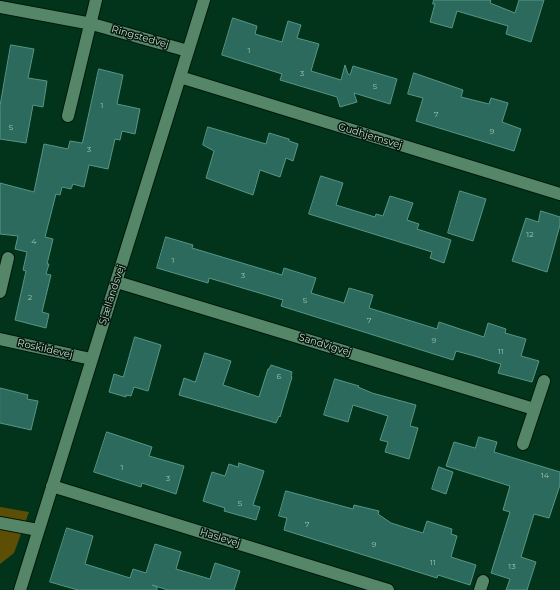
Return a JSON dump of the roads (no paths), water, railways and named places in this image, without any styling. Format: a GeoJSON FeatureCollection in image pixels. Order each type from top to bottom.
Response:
{"type":"FeatureCollection","features":[{"type":"Feature","properties":{"kind":"street"},"geometry":{"type":"LineString","coordinates":[[68,116],[92,24],[96,0]]}},
{"type":"Feature","properties":{"kind":"street","name":"Sjællandsvej"},"geometry":{"type":"LineString","coordinates":[[20,590],[204,0]]}},
{"type":"Feature","properties":{"kind":"street","name":"Ringstedvej"},"geometry":{"type":"LineString","coordinates":[[0,7],[92,24],[188,51]]}},
{"type":"Feature","properties":{"kind":"street","name":"Gudhjemsvej"},"geometry":{"type":"LineString","coordinates":[[180,77],[560,194]]}},
{"type":"Feature","properties":{"kind":"street"},"geometry":{"type":"LineString","coordinates":[[0,292],[8,258]]}},
{"type":"Feature","properties":{"kind":"street","name":"Sandvigvej"},"geometry":{"type":"LineString","coordinates":[[117,282],[534,409]]}},
{"type":"Feature","properties":{"kind":"street","name":"Roskildevej"},"geometry":{"type":"LineString","coordinates":[[0,339],[91,359]]}},
{"type":"Feature","properties":{"kind":"street"},"geometry":{"type":"LineString","coordinates":[[523,444],[544,381]]}},
{"type":"Feature","properties":{"kind":"street","name":"Haslevej"},"geometry":{"type":"LineString","coordinates":[[52,486],[388,590]]}},
{"type":"Feature","properties":{"kind":"street"},"geometry":{"type":"LineString","coordinates":[[0,523],[38,530]]}}]}
